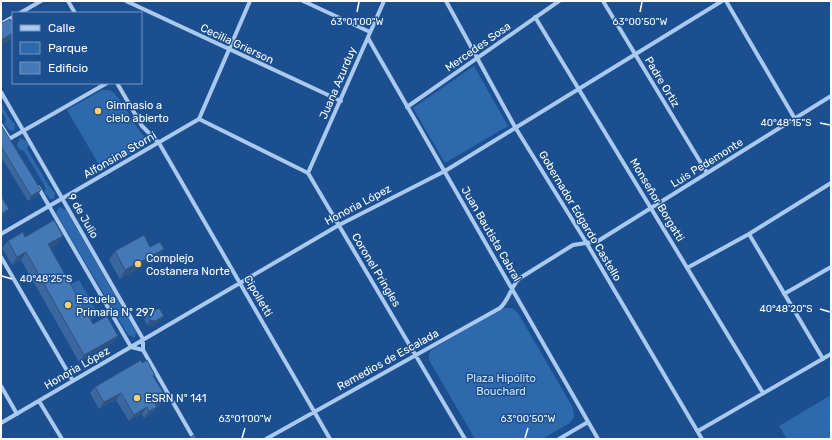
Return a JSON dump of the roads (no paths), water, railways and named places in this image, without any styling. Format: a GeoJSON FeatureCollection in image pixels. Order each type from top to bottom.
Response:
{"type":"FeatureCollection","features":[{"type":"Feature","properties":{"kind":"street"},"geometry":{"type":"LineString","coordinates":[[22,12],[41,1]]}},
{"type":"Feature","properties":{"kind":"street"},"geometry":{"type":"LineString","coordinates":[[68,1],[74,12]]}},
{"type":"Feature","properties":{"kind":"street","name":"Cecilia Grierson"},"geometry":{"type":"LineString","coordinates":[[126,1],[228,50],[341,101]]}},
{"type":"Feature","properties":{"kind":"street"},"geometry":{"type":"LineString","coordinates":[[250,1],[199,119],[308,173]]}},
{"type":"Feature","properties":{"kind":"street"},"geometry":{"type":"LineString","coordinates":[[303,1],[370,32]]}},
{"type":"Feature","properties":{"kind":"street","name":"Juana Azurduy"},"geometry":{"type":"LineString","coordinates":[[308,173],[384,1]]}},
{"type":"Feature","properties":{"kind":"street","name":"Gobernador Edgardo Castello"},"geometry":{"type":"LineString","coordinates":[[446,1],[515,127],[586,242],[702,439]]}},
{"type":"Feature","properties":{"kind":"street","name":"Mercedes Sosa"},"geometry":{"type":"LineString","coordinates":[[407,107],[559,1]]}},
{"type":"Feature","properties":{"kind":"street","name":"Padre Ortiz"},"geometry":{"type":"LineString","coordinates":[[603,1],[707,173]]}},
{"type":"Feature","properties":{"kind":"street","name":"Honoria López"},"geometry":{"type":"LineString","coordinates":[[1,423],[339,225],[445,171],[722,1]]}},
{"type":"Feature","properties":{"kind":"street"},"geometry":{"type":"LineString","coordinates":[[726,1],[795,118]]}},
{"type":"Feature","properties":{"kind":"street","name":"Monseñor Borgatti"},"geometry":{"type":"LineString","coordinates":[[536,17],[578,89],[652,208],[763,393]]}},
{"type":"Feature","properties":{"kind":"street"},"geometry":{"type":"LineString","coordinates":[[1,24],[12,18]]}},
{"type":"Feature","properties":{"kind":"street","name":"Juan Bautista Cabral"},"geometry":{"type":"LineString","coordinates":[[368,38],[598,439]]}},
{"type":"Feature","properties":{"kind":"street"},"geometry":{"type":"LineString","coordinates":[[10,139],[105,84]]}},
{"type":"Feature","properties":{"kind":"street","name":"Cipolletti"},"geometry":{"type":"LineString","coordinates":[[118,84],[142,126],[159,143],[330,439]]}},
{"type":"Feature","properties":{"kind":"street","name":"9 de Julio"},"geometry":{"type":"LineString","coordinates":[[1,92],[143,339]]}},
{"type":"Feature","properties":{"kind":"street","name":"Luis Pedemonte"},"geometry":{"type":"LineString","coordinates":[[513,291],[516,281],[574,244],[598,241],[831,96]]}},
{"type":"Feature","properties":{"kind":"street","name":"Alfonsina Storni"},"geometry":{"type":"LineString","coordinates":[[1,234],[199,119]]}},
{"type":"Feature","properties":{"kind":"street"},"geometry":{"type":"LineString","coordinates":[[1,125],[13,146]]}},
{"type":"Feature","properties":{"kind":"street","name":"Coronel Pringles"},"geometry":{"type":"LineString","coordinates":[[308,173],[466,439]]}},
{"type":"Feature","properties":{"kind":"street"},"geometry":{"type":"LineString","coordinates":[[33,180],[131,347],[143,350]]}},
{"type":"Feature","properties":{"kind":"street"},"geometry":{"type":"LineString","coordinates":[[687,268],[749,234],[831,183]]}},
{"type":"Feature","properties":{"kind":"street"},"geometry":{"type":"LineString","coordinates":[[749,234],[823,358]]}},
{"type":"Feature","properties":{"kind":"street"},"geometry":{"type":"LineString","coordinates":[[1,257],[73,381]]}},
{"type":"Feature","properties":{"kind":"street"},"geometry":{"type":"LineString","coordinates":[[784,294],[831,267]]}},
{"type":"Feature","properties":{"kind":"street","name":"Remedios de Escalada"},"geometry":{"type":"LineString","coordinates":[[266,439],[500,308],[507,301],[513,291]]}},
{"type":"Feature","properties":{"kind":"street"},"geometry":{"type":"LineString","coordinates":[[143,339],[143,350],[194,439]]}},
{"type":"Feature","properties":{"kind":"street"},"geometry":{"type":"LineString","coordinates":[[698,431],[831,354]]}},
{"type":"Feature","properties":{"kind":"street"},"geometry":{"type":"LineString","coordinates":[[1,386],[17,414]]}},
{"type":"Feature","properties":{"kind":"street"},"geometry":{"type":"LineString","coordinates":[[39,400],[62,439]]}},
{"type":"Feature","properties":{"kind":"street"},"geometry":{"type":"LineString","coordinates":[[559,439],[588,422]]}},
{"type":"Feature","properties":{"kind":"place","name":"Gimnasio a cielo abierto"},"geometry":{"type":"Point","coordinates":[98,111]}},
{"type":"Feature","properties":{"kind":"place","name":"Complejo Costanera Norte"},"geometry":{"type":"Point","coordinates":[138,264]}},
{"type":"Feature","properties":{"kind":"place","name":"Escuela Primaria Nº 297"},"geometry":{"type":"Point","coordinates":[68,305]}},
{"type":"Feature","properties":{"kind":"place","name":"ESRN Nº 141"},"geometry":{"type":"Point","coordinates":[137,398]}},
{"type":"Feature","properties":{"kind":"park label","name":"Plaza Hipólito Bouchard"},"geometry":{"type":"Point","coordinates":[501,384]}}]}
